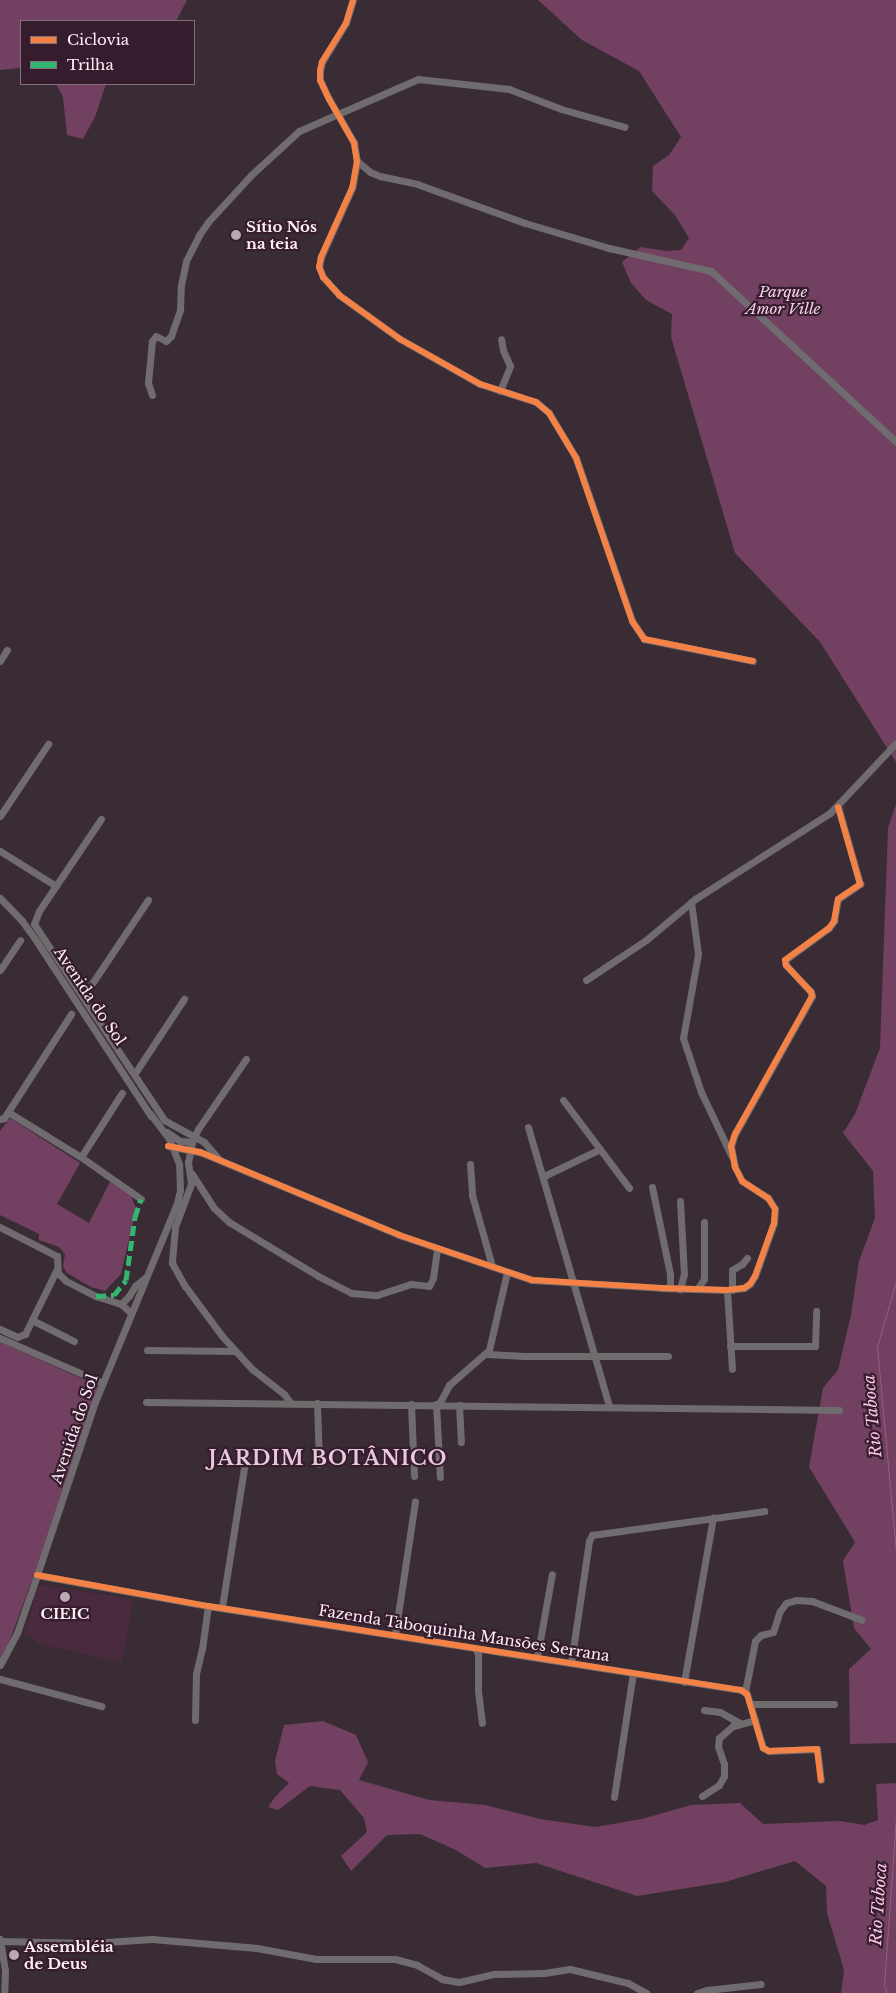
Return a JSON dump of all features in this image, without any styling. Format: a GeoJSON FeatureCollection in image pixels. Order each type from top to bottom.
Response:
{"type":"FeatureCollection","features":[{"type":"Feature","properties":{"kind":"street"},"geometry":{"type":"LineString","coordinates":[[353,0],[346,23],[320,66],[320,80],[354,143],[357,161],[347,199],[321,257],[319,267],[323,277],[339,295],[400,339],[467,377],[500,392],[542,406],[567,440],[582,475],[632,621],[640,635],[651,642],[753,660]]}},
{"type":"Feature","properties":{"kind":"street"},"geometry":{"type":"LineString","coordinates":[[152,396],[148,379],[152,341],[156,336],[166,341],[171,336],[180,310],[181,286],[186,261],[199,235],[228,200],[283,144],[299,131],[412,80],[509,88],[561,109],[625,127]]}},
{"type":"Feature","properties":{"kind":"street"},"geometry":{"type":"LineString","coordinates":[[357,161],[375,174],[410,182],[525,223],[620,251],[711,271],[896,442]]}},
{"type":"Feature","properties":{"kind":"street"},"geometry":{"type":"LineString","coordinates":[[500,392],[510,366],[503,350],[501,339]]}},
{"type":"Feature","properties":{"kind":"street"},"geometry":{"type":"LineString","coordinates":[[0,661],[7,650]]}},
{"type":"Feature","properties":{"kind":"street"},"geometry":{"type":"LineString","coordinates":[[586,980],[643,942],[691,902],[813,826],[838,807],[896,743]]}},
{"type":"Feature","properties":{"kind":"street"},"geometry":{"type":"LineString","coordinates":[[0,816],[48,744]]}},
{"type":"Feature","properties":{"kind":"street"},"geometry":{"type":"LineString","coordinates":[[732,1158],[735,1134],[812,995],[790,971],[785,960],[829,928],[834,921],[838,899],[860,884],[838,807]]}},
{"type":"Feature","properties":{"kind":"street"},"geometry":{"type":"LineString","coordinates":[[100,819],[35,918],[34,924],[135,1073],[164,1120],[191,1146]]}},
{"type":"Feature","properties":{"kind":"street"},"geometry":{"type":"LineString","coordinates":[[0,851],[56,886]]}},
{"type":"Feature","properties":{"kind":"street","name":"Avenida do Sol"},"geometry":{"type":"LineString","coordinates":[[0,898],[22,921],[37,942],[172,1149]]}},
{"type":"Feature","properties":{"kind":"street"},"geometry":{"type":"LineString","coordinates":[[83,997],[148,900]]}},
{"type":"Feature","properties":{"kind":"street"},"geometry":{"type":"LineString","coordinates":[[164,1130],[200,1152],[344,1212],[437,1248],[536,1281],[731,1290],[747,1286],[753,1280],[774,1223],[775,1209],[772,1203],[742,1181],[727,1151],[720,1129],[701,1092],[683,1038],[698,954],[691,902]]}},
{"type":"Feature","properties":{"kind":"street"},"geometry":{"type":"LineString","coordinates":[[0,970],[20,940]]}},
{"type":"Feature","properties":{"kind":"street"},"geometry":{"type":"LineString","coordinates":[[135,1073],[184,999]]}},
{"type":"Feature","properties":{"kind":"street"},"geometry":{"type":"LineString","coordinates":[[0,1119],[4,1118],[71,1014]]}},
{"type":"Feature","properties":{"kind":"street"},"geometry":{"type":"LineString","coordinates":[[246,1059],[191,1146],[189,1165],[192,1174],[214,1208],[229,1222],[318,1276],[352,1293],[377,1295],[411,1284],[429,1286],[433,1278],[437,1248]]}},
{"type":"Feature","properties":{"kind":"street"},"geometry":{"type":"LineString","coordinates":[[81,1157],[122,1093]]}},
{"type":"Feature","properties":{"kind":"street"},"geometry":{"type":"LineString","coordinates":[[563,1100],[629,1188]]}},
{"type":"Feature","properties":{"kind":"street"},"geometry":{"type":"LineString","coordinates":[[8,1112],[81,1157],[141,1199]]}},
{"type":"Feature","properties":{"kind":"street","name":"Avenida do Sol"},"geometry":{"type":"LineString","coordinates":[[0,1665],[17,1633],[103,1383],[177,1203],[172,1149],[164,1130],[150,1113]]}},
{"type":"Feature","properties":{"kind":"street"},"geometry":{"type":"LineString","coordinates":[[528,1127],[544,1176],[609,1406]]}},
{"type":"Feature","properties":{"kind":"street"},"geometry":{"type":"LineString","coordinates":[[172,1149],[182,1142]]}},
{"type":"Feature","properties":{"kind":"street"},"geometry":{"type":"LineString","coordinates":[[172,1149],[206,1144]]}},
{"type":"Feature","properties":{"kind":"street"},"geometry":{"type":"LineString","coordinates":[[200,1152],[206,1144]]}},
{"type":"Feature","properties":{"kind":"street"},"geometry":{"type":"LineString","coordinates":[[206,1144],[219,1159]]}},
{"type":"Feature","properties":{"kind":"street"},"geometry":{"type":"LineString","coordinates":[[544,1176],[600,1150]]}},
{"type":"Feature","properties":{"kind":"street"},"geometry":{"type":"LineString","coordinates":[[470,1164],[472,1195],[492,1266]]}},
{"type":"Feature","properties":{"kind":"street"},"geometry":{"type":"LineString","coordinates":[[192,1174],[190,1190],[175,1227],[172,1263],[185,1286],[235,1351],[252,1369],[284,1394],[290,1402]]}},
{"type":"Feature","properties":{"kind":"street"},"geometry":{"type":"LineString","coordinates":[[652,1187],[670,1274],[670,1288]]}},
{"type":"Feature","properties":{"kind":"street"},"geometry":{"type":"LineString","coordinates":[[680,1201],[684,1274],[680,1288]]}},
{"type":"Feature","properties":{"kind":"street"},"geometry":{"type":"LineString","coordinates":[[697,1289],[704,1279],[704,1222]]}},
{"type":"Feature","properties":{"kind":"street"},"geometry":{"type":"LineString","coordinates":[[0,1227],[57,1256],[57,1269],[60,1276],[66,1281],[96,1296],[121,1304],[131,1313]]}},
{"type":"Feature","properties":{"kind":"street"},"geometry":{"type":"LineString","coordinates":[[732,1369],[730,1346],[732,1270],[742,1264],[746,1258]]}},
{"type":"Feature","properties":{"kind":"street"},"geometry":{"type":"LineString","coordinates":[[0,1329],[17,1337],[22,1337],[57,1269]]}},
{"type":"Feature","properties":{"kind":"street"},"geometry":{"type":"LineString","coordinates":[[440,1478],[437,1404],[449,1385],[487,1354],[493,1338],[507,1272]]}},
{"type":"Feature","properties":{"kind":"street"},"geometry":{"type":"LineString","coordinates":[[121,1304],[135,1286],[149,1275]]}},
{"type":"Feature","properties":{"kind":"street"},"geometry":{"type":"LineString","coordinates":[[730,1346],[814,1346],[816,1311]]}},
{"type":"Feature","properties":{"kind":"street"},"geometry":{"type":"LineString","coordinates":[[32,1320],[74,1341]]}},
{"type":"Feature","properties":{"kind":"street"},"geometry":{"type":"LineString","coordinates":[[0,1338],[103,1383]]}},
{"type":"Feature","properties":{"kind":"street"},"geometry":{"type":"LineString","coordinates":[[147,1350],[235,1351]]}},
{"type":"Feature","properties":{"kind":"street"},"geometry":{"type":"LineString","coordinates":[[487,1354],[523,1356],[668,1356]]}},
{"type":"Feature","properties":{"kind":"street"},"geometry":{"type":"LineString","coordinates":[[146,1402],[290,1402],[838,1410]]}},
{"type":"Feature","properties":{"kind":"street"},"geometry":{"type":"LineString","coordinates":[[317,1403],[320,1464]]}},
{"type":"Feature","properties":{"kind":"street"},"geometry":{"type":"LineString","coordinates":[[411,1404],[414,1476]]}},
{"type":"Feature","properties":{"kind":"street"},"geometry":{"type":"LineString","coordinates":[[459,1405],[461,1442]]}},
{"type":"Feature","properties":{"kind":"street"},"geometry":{"type":"LineString","coordinates":[[222,1608],[246,1455]]}},
{"type":"Feature","properties":{"kind":"street","name":"Fazenda Taboquinha Mansões Serrana"},"geometry":{"type":"LineString","coordinates":[[395,1635],[415,1501]]}},
{"type":"Feature","properties":{"kind":"street"},"geometry":{"type":"LineString","coordinates":[[684,1682],[713,1518],[764,1511]]}},
{"type":"Feature","properties":{"kind":"street","name":"Fazenda Taboquinha Mansões Serrana"},"geometry":{"type":"LineString","coordinates":[[570,1663],[589,1540],[592,1535],[713,1518]]}},
{"type":"Feature","properties":{"kind":"street"},"geometry":{"type":"LineString","coordinates":[[537,1657],[552,1574]]}},
{"type":"Feature","properties":{"kind":"street","name":"Fazenda Taboquinha Mansões Serrana"},"geometry":{"type":"LineString","coordinates":[[37,1576],[208,1606],[537,1657],[746,1692]]}},
{"type":"Feature","properties":{"kind":"street"},"geometry":{"type":"LineString","coordinates":[[821,1780],[817,1750],[766,1750],[763,1748],[746,1692],[755,1641],[761,1634],[773,1632],[780,1611],[786,1603],[807,1600],[862,1620]]}},
{"type":"Feature","properties":{"kind":"street"},"geometry":{"type":"LineString","coordinates":[[195,1720],[196,1674],[202,1650],[208,1606]]}},
{"type":"Feature","properties":{"kind":"street"},"geometry":{"type":"LineString","coordinates":[[474,1648],[478,1659],[478,1691],[482,1724]]}},
{"type":"Feature","properties":{"kind":"street"},"geometry":{"type":"LineString","coordinates":[[614,1797],[633,1673]]}},
{"type":"Feature","properties":{"kind":"street"},"geometry":{"type":"LineString","coordinates":[[0,1680],[101,1706]]}},
{"type":"Feature","properties":{"kind":"street"},"geometry":{"type":"LineString","coordinates":[[750,1704],[834,1704]]}},
{"type":"Feature","properties":{"kind":"street"},"geometry":{"type":"LineString","coordinates":[[704,1710],[727,1714],[740,1723]]}},
{"type":"Feature","properties":{"kind":"street"},"geometry":{"type":"LineString","coordinates":[[702,1796],[718,1786],[724,1776],[724,1764],[718,1747],[719,1738],[728,1729],[740,1723],[755,1720]]}},
{"type":"Feature","properties":{"kind":"street"},"geometry":{"type":"LineString","coordinates":[[4,1993],[5,1970],[1,1940],[92,1943],[169,1940],[257,1948],[316,1959],[395,1959],[417,1965],[442,1979],[460,1982],[494,1974],[544,1973],[570,1969],[628,1983],[646,1993]]}},
{"type":"Feature","properties":{"kind":"street"},"geometry":{"type":"LineString","coordinates":[[698,1993],[707,1990],[761,1984]]}},
{"type":"Feature","properties":{"kind":"shaded area"},"geometry":{"type":"Polygon","coordinates":[[[39,1585],[132,1599],[122,1662],[39,1644],[33,1637],[24,1634],[39,1585]]]}},
{"type":"Feature","properties":{"kind":"green space"},"geometry":{"type":"Polygon","coordinates":[[[0,0],[187,0],[177,20],[20,20],[20,68],[0,70],[0,0]]]}},
{"type":"Feature","properties":{"kind":"green space","name":"Parque Amor Ville"},"geometry":{"type":"Polygon","coordinates":[[[538,0],[896,0],[896,762],[820,642],[735,553],[671,337],[672,314],[646,300],[631,283],[622,262],[641,247],[666,251],[681,250],[689,238],[675,215],[652,191],[653,166],[669,155],[681,137],[639,71],[582,40],[538,0]]]}},
{"type":"Feature","properties":{"kind":"green space"},"geometry":{"type":"Polygon","coordinates":[[[57,85],[106,85],[95,117],[83,139],[67,135],[63,97],[57,85]]]}},
{"type":"Feature","properties":{"kind":"green space"},"geometry":{"type":"Polygon","coordinates":[[[896,804],[896,1743],[850,1744],[849,1669],[871,1649],[854,1628],[843,1561],[855,1542],[809,1467],[823,1388],[838,1370],[851,1315],[859,1261],[875,1218],[873,1171],[843,1133],[855,1114],[880,1048],[888,828],[896,804]]]}},
{"type":"Feature","properties":{"kind":"green space"},"geometry":{"type":"Polygon","coordinates":[[[10,1118],[80,1163],[57,1204],[89,1223],[110,1182],[131,1196],[136,1209],[121,1274],[105,1291],[91,1287],[67,1273],[63,1266],[65,1254],[59,1247],[39,1240],[39,1234],[0,1215],[0,1131],[10,1118]]]}},
{"type":"Feature","properties":{"kind":"green space"},"geometry":{"type":"Polygon","coordinates":[[[0,1342],[103,1388],[1,1664],[0,1664],[0,1342]]]}},
{"type":"Feature","properties":{"kind":"green space"},"geometry":{"type":"Polygon","coordinates":[[[323,1721],[356,1735],[368,1762],[359,1780],[429,1800],[485,1805],[540,1819],[595,1827],[642,1819],[691,1805],[740,1803],[763,1824],[840,1821],[864,1825],[878,1820],[876,1784],[896,1783],[896,1993],[841,1993],[844,1970],[827,1913],[826,1886],[795,1861],[725,1882],[637,1896],[536,1863],[485,1868],[456,1850],[420,1834],[387,1835],[351,1871],[341,1856],[367,1832],[364,1818],[340,1790],[310,1786],[278,1810],[268,1807],[289,1783],[277,1774],[275,1761],[284,1725],[323,1721]]]}},
{"type":"Feature","properties":{"kind":"waterway","name":"Rio Taboca"},"geometry":{"type":"LineString","coordinates":[[896,1281],[877,1347],[896,1551]]}},
{"type":"Feature","properties":{"kind":"waterway","name":"Rio Taboca"},"geometry":{"type":"LineString","coordinates":[[887,1993],[884,1985],[896,1816]]}},
{"type":"Feature","properties":{"kind":"marked path"},"geometry":{"type":"LineString","coordinates":[[96,1296],[114,1295],[126,1280],[135,1217],[141,1199]]}},
{"type":"Feature","properties":{"kind":"cycle path"},"geometry":{"type":"LineString","coordinates":[[353,0],[346,23],[322,62],[320,71],[320,80],[354,143],[357,161],[352,188],[321,257],[319,267],[323,277],[339,295],[400,339],[480,384],[536,402],[549,413],[576,458],[632,621],[644,639],[753,661]]}},
{"type":"Feature","properties":{"kind":"cycle path"},"geometry":{"type":"LineString","coordinates":[[168,1146],[200,1152],[399,1235],[532,1280],[661,1288],[727,1290],[744,1288],[750,1284],[755,1276],[774,1223],[775,1209],[768,1198],[742,1181],[735,1167],[731,1146],[735,1134],[812,996],[811,992],[786,965],[785,960],[829,928],[834,921],[838,899],[860,884],[838,807]]}},
{"type":"Feature","properties":{"kind":"cycle path"},"geometry":{"type":"LineString","coordinates":[[37,1575],[208,1606],[741,1690],[747,1694],[763,1748],[769,1751],[817,1749],[821,1780]]}},
{"type":"Feature","properties":{"kind":"place","name":"Sítio Nós na teia"},"geometry":{"type":"Point","coordinates":[236,235]}},
{"type":"Feature","properties":{"kind":"place","name":"CIEIC"},"geometry":{"type":"Point","coordinates":[65,1597]}},
{"type":"Feature","properties":{"kind":"place","name":"Assembléia de Deus"},"geometry":{"type":"Point","coordinates":[14,1955]}},
{"type":"Feature","properties":{"kind":"district","name":"JARDIM BOTÂNICO"},"geometry":{"type":"Point","coordinates":[328,1458]}}]}
